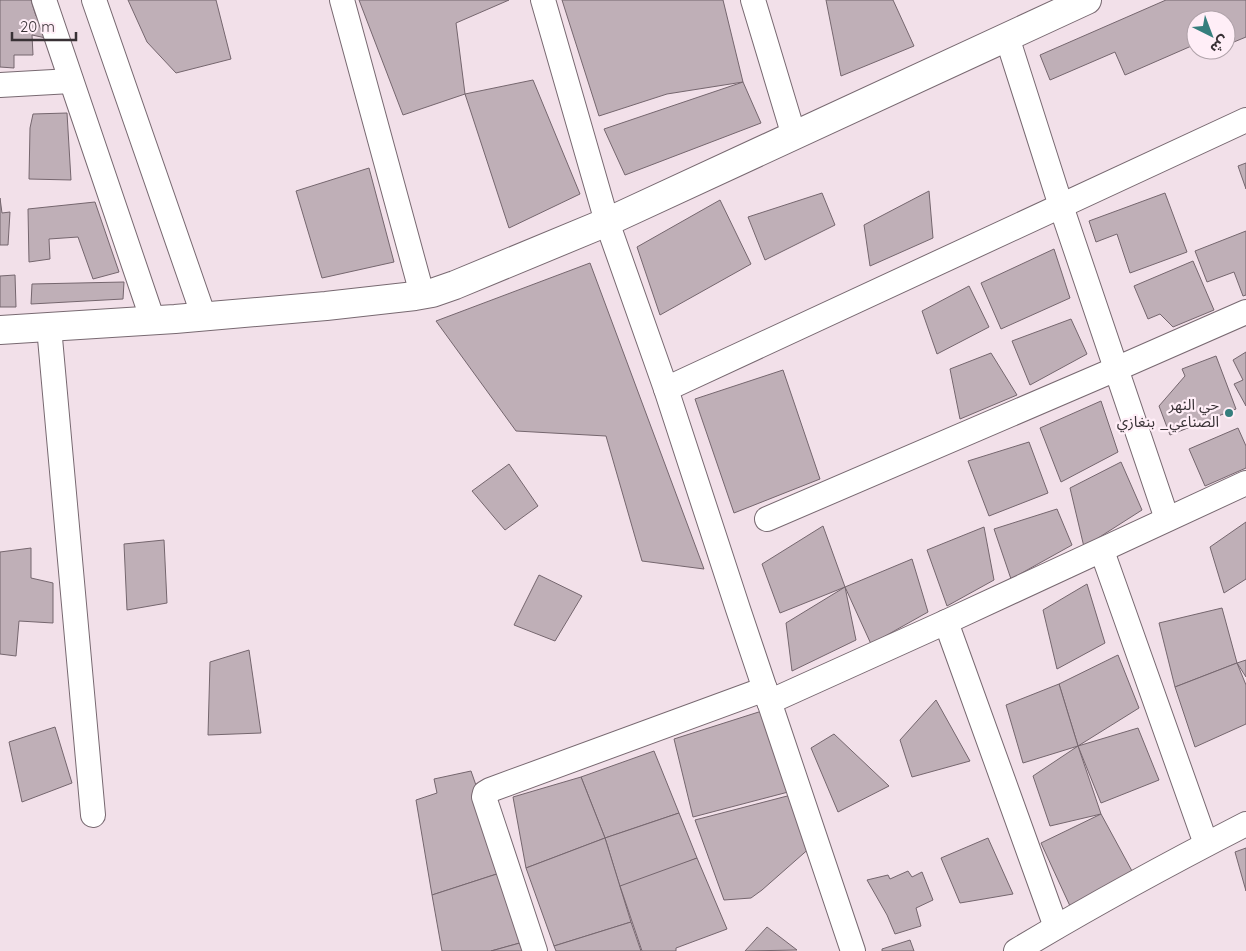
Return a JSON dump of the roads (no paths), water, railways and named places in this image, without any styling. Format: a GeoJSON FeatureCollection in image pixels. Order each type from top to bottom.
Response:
{"type":"FeatureCollection","features":[{"type":"Feature","properties":{"kind":"main road"},"geometry":{"type":"LineString","coordinates":[[0,330],[204,317],[326,306],[432,292],[607,222],[1087,0]]}},
{"type":"Feature","properties":{"kind":"street"},"geometry":{"type":"LineString","coordinates":[[44,0],[153,321]]}},
{"type":"Feature","properties":{"kind":"street"},"geometry":{"type":"LineString","coordinates":[[94,0],[204,317]]}},
{"type":"Feature","properties":{"kind":"street"},"geometry":{"type":"LineString","coordinates":[[342,0],[422,294]]}},
{"type":"Feature","properties":{"kind":"street"},"geometry":{"type":"LineString","coordinates":[[543,0],[607,222],[666,389],[852,951]]}},
{"type":"Feature","properties":{"kind":"street"},"geometry":{"type":"LineString","coordinates":[[753,0],[794,136]]}},
{"type":"Feature","properties":{"kind":"street"},"geometry":{"type":"LineString","coordinates":[[1007,37],[1061,206],[1167,519]]}},
{"type":"Feature","properties":{"kind":"street"},"geometry":{"type":"LineString","coordinates":[[0,85],[71,81]]}},
{"type":"Feature","properties":{"kind":"street"},"geometry":{"type":"LineString","coordinates":[[666,389],[1246,120]]}},
{"type":"Feature","properties":{"kind":"street"},"geometry":{"type":"LineString","coordinates":[[767,519],[1246,312]]}},
{"type":"Feature","properties":{"kind":"street"},"geometry":{"type":"LineString","coordinates":[[49,327],[93,815]]}},
{"type":"Feature","properties":{"kind":"street"},"geometry":{"type":"LineString","coordinates":[[535,951],[484,796],[485,793],[767,695],[946,622],[1246,483]]}},
{"type":"Feature","properties":{"kind":"street"},"geometry":{"type":"LineString","coordinates":[[1102,551],[1206,844]]}},
{"type":"Feature","properties":{"kind":"street"},"geometry":{"type":"LineString","coordinates":[[946,622],[1056,927]]}},
{"type":"Feature","properties":{"kind":"street"},"geometry":{"type":"LineString","coordinates":[[1016,951],[1206,844],[1246,824]]}},
{"type":"Feature","properties":{"kind":"place","name":"حي النهر الصناعي_ بنغازي"},"geometry":{"type":"Point","coordinates":[1229,413]}}]}
